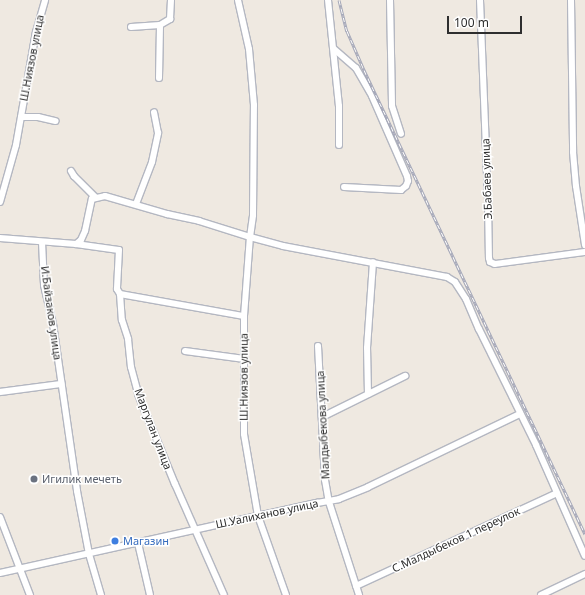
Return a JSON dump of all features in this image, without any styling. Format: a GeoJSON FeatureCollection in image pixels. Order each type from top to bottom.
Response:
{"type":"FeatureCollection","features":[{"type":"Feature","properties":{"kind":"street","name":"Ш.Ниязов улица"},"geometry":{"type":"LineString","coordinates":[[0,202],[16,145],[36,32],[45,0]]}},
{"type":"Feature","properties":{"kind":"street"},"geometry":{"type":"LineString","coordinates":[[131,27],[160,25],[170,19],[171,0]]}},
{"type":"Feature","properties":{"kind":"street","name":"Ш.Ниязов улица"},"geometry":{"type":"LineString","coordinates":[[238,0],[249,49],[254,105],[253,215],[244,316],[244,434],[258,516],[286,595]]}},
{"type":"Feature","properties":{"kind":"street"},"geometry":{"type":"LineString","coordinates":[[328,0],[339,106],[339,145]]}},
{"type":"Feature","properties":{"kind":"street"},"geometry":{"type":"LineString","coordinates":[[390,0],[392,102],[401,134]]}},
{"type":"Feature","properties":{"kind":"street","name":"Э.Бабаев улица"},"geometry":{"type":"LineString","coordinates":[[480,0],[490,262],[495,264],[585,252]]}},
{"type":"Feature","properties":{"kind":"street"},"geometry":{"type":"LineString","coordinates":[[571,0],[574,152],[578,199],[585,245]]}},
{"type":"Feature","properties":{"kind":"street"},"geometry":{"type":"LineString","coordinates":[[159,78],[160,25]]}},
{"type":"Feature","properties":{"kind":"street"},"geometry":{"type":"LineString","coordinates":[[334,49],[356,68],[372,96],[407,176],[408,182],[401,190],[344,186]]}},
{"type":"Feature","properties":{"kind":"street"},"geometry":{"type":"LineString","coordinates":[[136,204],[152,162],[158,132],[154,112]]}},
{"type":"Feature","properties":{"kind":"street","name":"Ш.Ниязов улица"},"geometry":{"type":"LineString","coordinates":[[21,117],[38,117],[56,121]]}},
{"type":"Feature","properties":{"kind":"street"},"geometry":{"type":"LineString","coordinates":[[71,171],[95,197]]}},
{"type":"Feature","properties":{"kind":"street"},"geometry":{"type":"LineString","coordinates":[[0,238],[76,244],[81,240],[85,231],[88,211],[92,199],[95,197],[105,196],[167,214],[199,221],[283,246],[447,277],[455,282],[466,299],[536,445],[585,556]]}},
{"type":"Feature","properties":{"kind":"street"},"geometry":{"type":"LineString","coordinates":[[578,199],[585,198]]}},
{"type":"Feature","properties":{"kind":"street","name":"И.Байзаков улица"},"geometry":{"type":"LineString","coordinates":[[42,242],[44,285],[54,324],[61,384],[89,554],[101,595]]}},
{"type":"Feature","properties":{"kind":"street","name":"Маргулан улица"},"geometry":{"type":"LineString","coordinates":[[76,244],[119,250],[117,289],[120,294],[122,320],[128,339],[131,367],[138,394],[147,419],[224,595]]}},
{"type":"Feature","properties":{"kind":"street"},"geometry":{"type":"LineString","coordinates":[[368,394],[367,348],[373,262]]}},
{"type":"Feature","properties":{"kind":"street"},"geometry":{"type":"LineString","coordinates":[[120,294],[244,316]]}},
{"type":"Feature","properties":{"kind":"street","name":"Малдыбекова улица"},"geometry":{"type":"LineString","coordinates":[[318,346],[323,458],[329,502],[359,595]]}},
{"type":"Feature","properties":{"kind":"street"},"geometry":{"type":"LineString","coordinates":[[185,351],[244,359]]}},
{"type":"Feature","properties":{"kind":"street"},"geometry":{"type":"LineString","coordinates":[[322,417],[405,376]]}},
{"type":"Feature","properties":{"kind":"street"},"geometry":{"type":"LineString","coordinates":[[0,392],[61,384]]}},
{"type":"Feature","properties":{"kind":"street","name":"Ш.Уалиханов улица"},"geometry":{"type":"LineString","coordinates":[[0,573],[317,503],[329,502],[368,487],[520,414]]}},
{"type":"Feature","properties":{"kind":"street","name":"С.Малдыбеков 1 переулок"},"geometry":{"type":"LineString","coordinates":[[356,586],[557,493]]}},
{"type":"Feature","properties":{"kind":"street"},"geometry":{"type":"LineString","coordinates":[[0,517],[30,595]]}},
{"type":"Feature","properties":{"kind":"street"},"geometry":{"type":"LineString","coordinates":[[138,543],[150,595]]}},
{"type":"Feature","properties":{"kind":"street"},"geometry":{"type":"LineString","coordinates":[[541,595],[585,574]]}},
{"type":"Feature","properties":{"kind":"railway"},"geometry":{"type":"LineString","coordinates":[[339,0],[347,31],[364,70],[585,534]]}},
{"type":"Feature","properties":{"kind":"place","name":"Игилик мечеть"},"geometry":{"type":"Point","coordinates":[34,479]}},
{"type":"Feature","properties":{"kind":"place","name":"Магазин"},"geometry":{"type":"Point","coordinates":[115,541]}}]}
